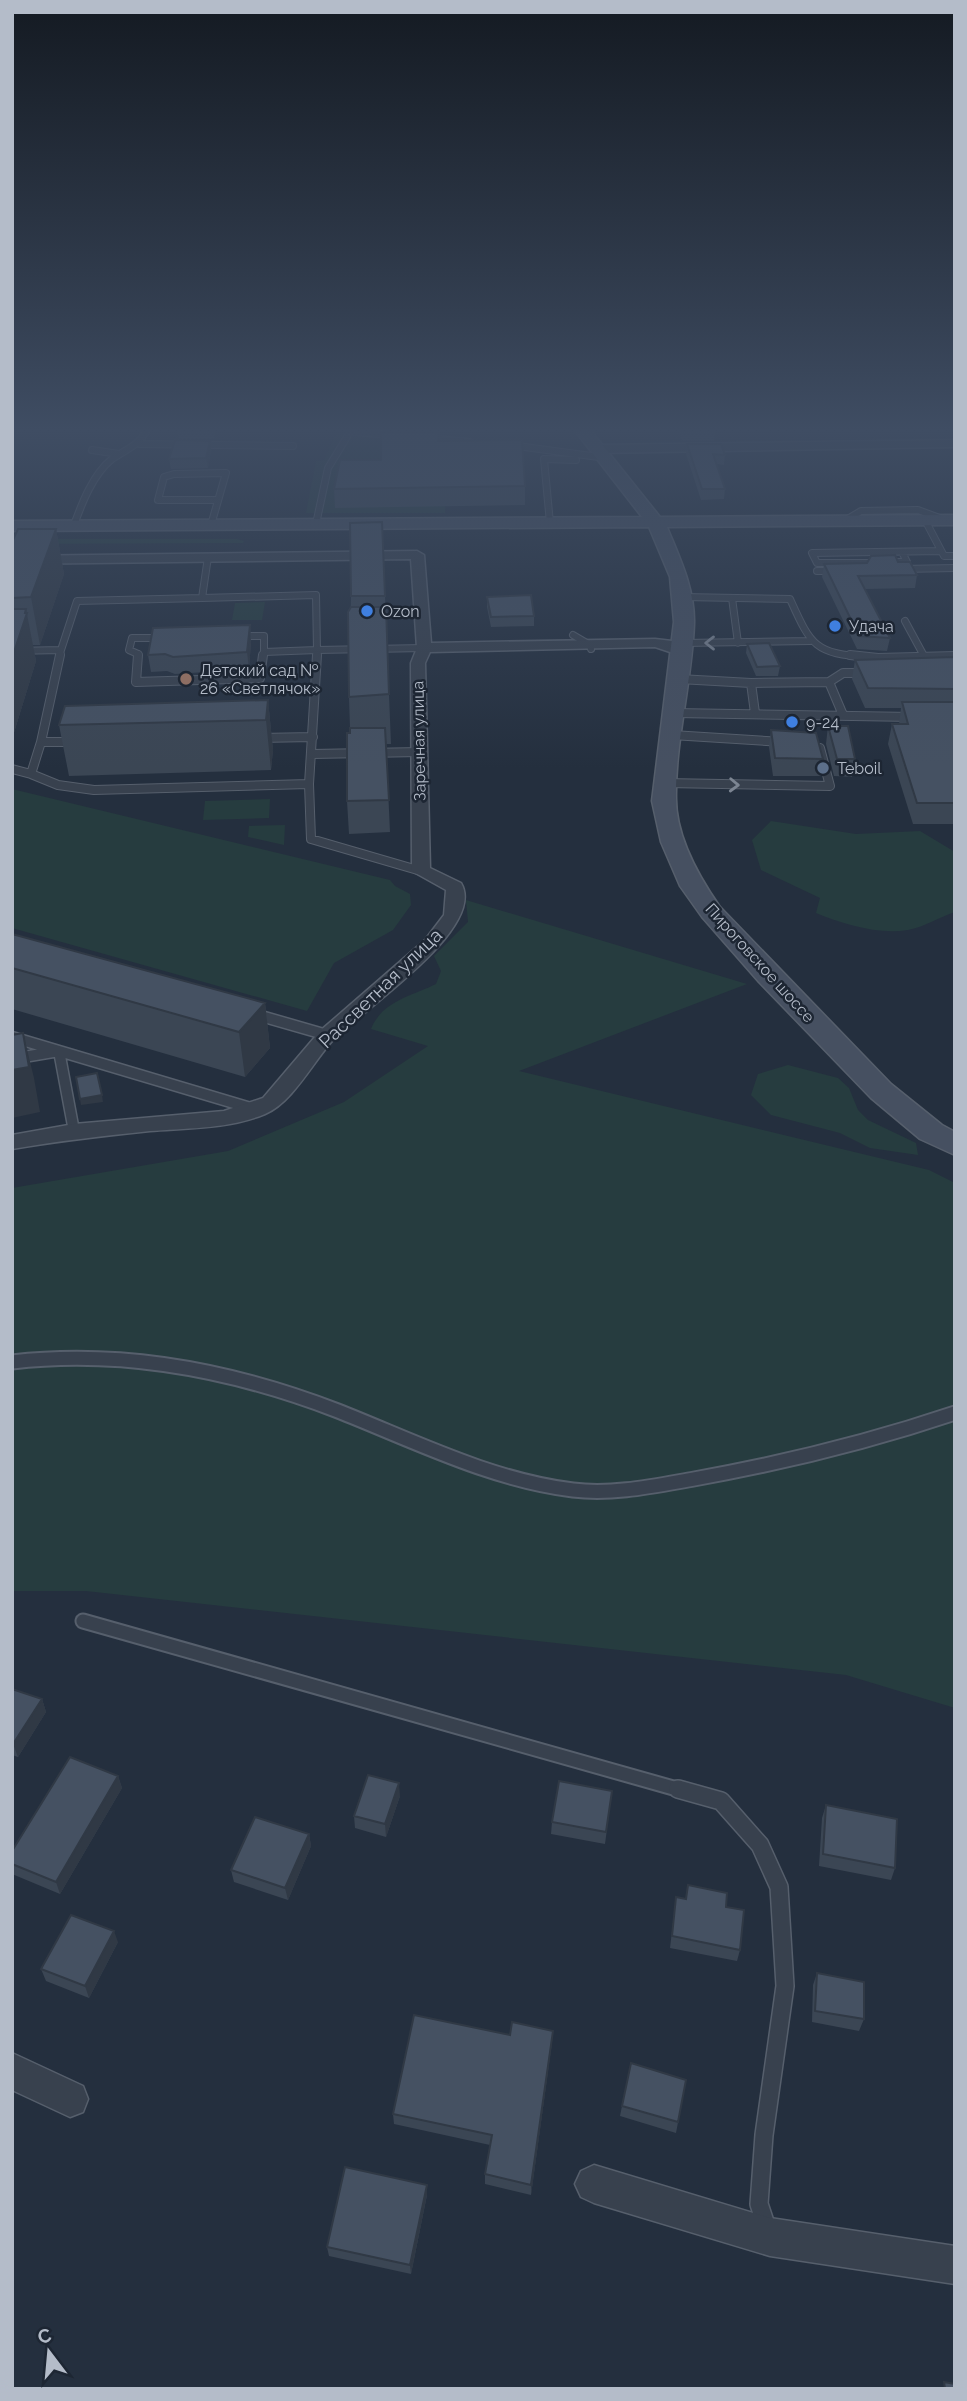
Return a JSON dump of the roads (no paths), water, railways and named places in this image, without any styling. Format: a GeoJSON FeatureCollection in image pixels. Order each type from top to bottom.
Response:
{"type":"FeatureCollection","features":[{"type":"Feature","properties":{"kind":"main road","name":"Пироговское шоссе"},"geometry":{"type":"LineString","coordinates":[[666,544],[674,562],[683,597],[683,644],[665,783],[666,812],[673,842],[693,886],[711,912],[881,1091],[931,1132],[955,1145]]}},
{"type":"Feature","properties":{"kind":"street","name":"Заречная улица"},"geometry":{"type":"LineString","coordinates":[[12,560],[417,555],[424,648],[418,663],[421,871]]}},
{"type":"Feature","properties":{"kind":"street"},"geometry":{"type":"LineString","coordinates":[[424,648],[683,644]]}},
{"type":"Feature","properties":{"kind":"street","name":"Рассветная улица"},"geometry":{"type":"LineString","coordinates":[[12,1142],[74,1131],[224,1118],[256,1110],[271,1102],[327,1035],[432,944],[453,915],[455,887],[421,871]]}},
{"type":"Feature","properties":{"kind":"street"},"geometry":{"type":"LineString","coordinates":[[12,2071],[70,2099]]}},
{"type":"Feature","properties":{"kind":"street"},"geometry":{"type":"LineString","coordinates":[[594,2184],[770,2237],[955,2265]]}},
{"type":"Feature","properties":{"kind":"lane"},"geometry":{"type":"LineString","coordinates":[[937,544],[944,556],[955,556]]}},
{"type":"Feature","properties":{"kind":"lane"},"geometry":{"type":"LineString","coordinates":[[902,552],[907,562],[817,564],[812,553],[941,551]]}},
{"type":"Feature","properties":{"kind":"lane"},"geometry":{"type":"LineString","coordinates":[[202,598],[208,557]]}},
{"type":"Feature","properties":{"kind":"lane"},"geometry":{"type":"LineString","coordinates":[[817,571],[955,568]]}},
{"type":"Feature","properties":{"kind":"lane"},"geometry":{"type":"LineString","coordinates":[[31,774],[41,742],[61,650],[77,601],[316,595],[317,650],[309,784],[311,839],[421,871]]}},
{"type":"Feature","properties":{"kind":"lane"},"geometry":{"type":"LineString","coordinates":[[683,597],[790,599],[810,641]]}},
{"type":"Feature","properties":{"kind":"lane"},"geometry":{"type":"LineString","coordinates":[[732,598],[738,643]]}},
{"type":"Feature","properties":{"kind":"lane"},"geometry":{"type":"LineString","coordinates":[[905,621],[923,656]]}},
{"type":"Feature","properties":{"kind":"lane"},"geometry":{"type":"LineString","coordinates":[[573,635],[591,647]]}},
{"type":"Feature","properties":{"kind":"lane"},"geometry":{"type":"LineString","coordinates":[[172,638],[132,638],[129,650],[138,654],[136,682],[260,678],[264,636],[224,637]]}},
{"type":"Feature","properties":{"kind":"lane"},"geometry":{"type":"LineString","coordinates":[[683,644],[810,641],[855,657],[955,656]]}},
{"type":"Feature","properties":{"kind":"lane"},"geometry":{"type":"LineString","coordinates":[[264,652],[424,648]]}},
{"type":"Feature","properties":{"kind":"lane"},"geometry":{"type":"LineString","coordinates":[[12,651],[61,650]]}},
{"type":"Feature","properties":{"kind":"lane"},"geometry":{"type":"LineString","coordinates":[[679,679],[751,683],[829,682],[843,673],[871,673]]}},
{"type":"Feature","properties":{"kind":"lane"},"geometry":{"type":"LineString","coordinates":[[829,682],[843,715]]}},
{"type":"Feature","properties":{"kind":"lane"},"geometry":{"type":"LineString","coordinates":[[751,683],[755,713]]}},
{"type":"Feature","properties":{"kind":"lane"},"geometry":{"type":"LineString","coordinates":[[673,724],[755,713],[927,717]]}},
{"type":"Feature","properties":{"kind":"lane"},"geometry":{"type":"LineString","coordinates":[[673,724],[792,742]]}},
{"type":"Feature","properties":{"kind":"lane"},"geometry":{"type":"LineString","coordinates":[[245,738],[313,737]]}},
{"type":"Feature","properties":{"kind":"lane"},"geometry":{"type":"LineString","coordinates":[[41,742],[82,741]]}},
{"type":"Feature","properties":{"kind":"lane"},"geometry":{"type":"LineString","coordinates":[[665,783],[830,786],[819,744],[806,743]]}},
{"type":"Feature","properties":{"kind":"lane"},"geometry":{"type":"LineString","coordinates":[[312,754],[420,752]]}},
{"type":"Feature","properties":{"kind":"lane"},"geometry":{"type":"LineString","coordinates":[[12,769],[58,785],[94,790],[309,784]]}},
{"type":"Feature","properties":{"kind":"lane"},"geometry":{"type":"LineString","coordinates":[[240,1010],[327,1035]]}},
{"type":"Feature","properties":{"kind":"lane"},"geometry":{"type":"LineString","coordinates":[[12,1037],[256,1110]]}},
{"type":"Feature","properties":{"kind":"lane"},"geometry":{"type":"LineString","coordinates":[[12,1059],[59,1051]]}},
{"type":"Feature","properties":{"kind":"lane"},"geometry":{"type":"LineString","coordinates":[[59,1051],[74,1131]]}},
{"type":"Feature","properties":{"kind":"lane"},"geometry":{"type":"LineString","coordinates":[[12,1362],[76,1359],[178,1366],[268,1386],[512,1478],[561,1489],[615,1492],[781,1465],[861,1444],[955,1413]]}},
{"type":"Feature","properties":{"kind":"lane"},"geometry":{"type":"LineString","coordinates":[[83,1621],[721,1801],[760,1845],[779,1887],[785,1986],[764,2134],[759,2204],[770,2237]]}},
{"type":"Feature","properties":{"kind":"place","name":"Ozon"},"geometry":{"type":"Point","coordinates":[367,611]}},
{"type":"Feature","properties":{"kind":"place","name":"Удача"},"geometry":{"type":"Point","coordinates":[835,626]}},
{"type":"Feature","properties":{"kind":"place","name":"Детский сад № 26 «Светлячок»"},"geometry":{"type":"Point","coordinates":[186,679]}},
{"type":"Feature","properties":{"kind":"place","name":"9-24"},"geometry":{"type":"Point","coordinates":[792,722]}},
{"type":"Feature","properties":{"kind":"place","name":"Teboil"},"geometry":{"type":"Point","coordinates":[823,768]}}]}
